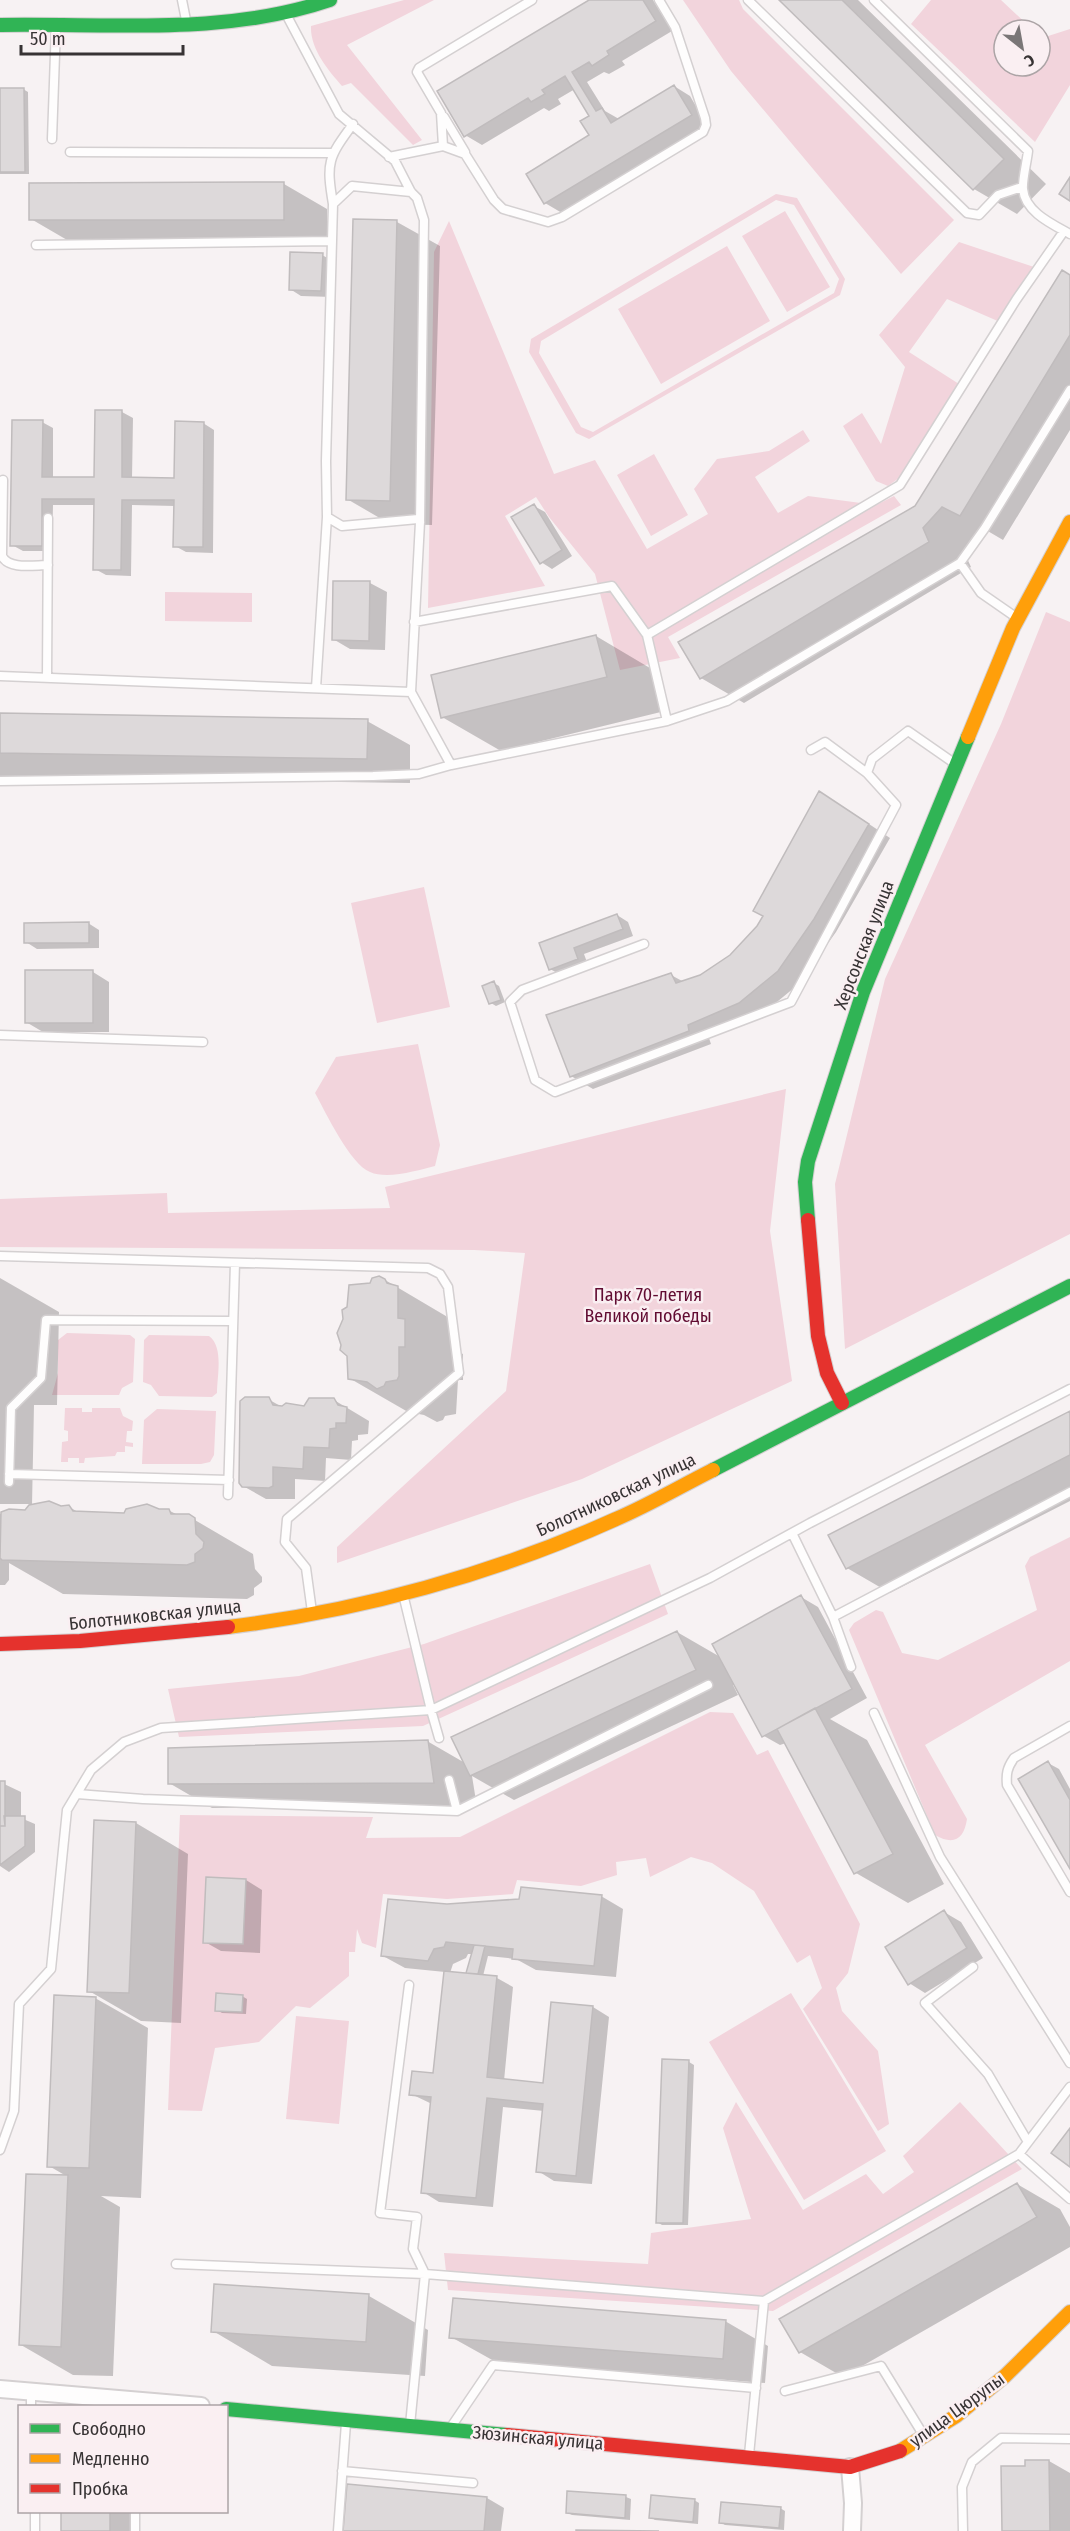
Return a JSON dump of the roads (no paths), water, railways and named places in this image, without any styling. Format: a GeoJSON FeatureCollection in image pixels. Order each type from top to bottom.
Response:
{"type":"FeatureCollection","features":[{"type":"Feature","properties":{"kind":"street"},"geometry":{"type":"LineString","coordinates":[[0,25],[187,24],[286,13],[330,0]]}},
{"type":"Feature","properties":{"kind":"street","name":"Херсонская улица"},"geometry":{"type":"LineString","coordinates":[[842,1403],[827,1373],[818,1336],[805,1182],[807,1161],[863,992],[956,765],[1018,619],[1070,522]]}},
{"type":"Feature","properties":{"kind":"street","name":"Болотниковская улица"},"geometry":{"type":"LineString","coordinates":[[0,1644],[91,1641],[146,1636],[313,1614],[403,1593],[514,1560],[558,1545],[617,1519],[1070,1286]]}},
{"type":"Feature","properties":{"kind":"street","name":"улица Цюрупы"},"geometry":{"type":"LineString","coordinates":[[850,2467],[903,2450],[956,2416],[1005,2376],[1065,2320]]}},
{"type":"Feature","properties":{"kind":"street"},"geometry":{"type":"LineString","coordinates":[[0,2388],[31,2399],[179,2405]]}},
{"type":"Feature","properties":{"kind":"street","name":"Зюзинская улица"},"geometry":{"type":"LineString","coordinates":[[228,2409],[850,2467]]}},
{"type":"Feature","properties":{"kind":"street"},"geometry":{"type":"LineString","coordinates":[[850,2467],[853,2503],[852,2531]]}},
{"type":"Feature","properties":{"kind":"lane"},"geometry":{"type":"LineString","coordinates":[[182,0],[187,24]]}},
{"type":"Feature","properties":{"kind":"lane"},"geometry":{"type":"LineString","coordinates":[[532,0],[418,68],[418,74],[494,200],[503,209],[548,222],[562,217],[703,132],[706,126],[705,118],[675,27],[659,0]]}},
{"type":"Feature","properties":{"kind":"lane"},"geometry":{"type":"LineString","coordinates":[[748,0],[968,213],[978,215],[998,195],[1022,187]]}},
{"type":"Feature","properties":{"kind":"lane"},"geometry":{"type":"LineString","coordinates":[[647,635],[900,485],[1016,300],[1067,232],[1049,223],[1026,202],[1022,187],[1028,151],[874,0]]}},
{"type":"Feature","properties":{"kind":"lane"},"geometry":{"type":"LineString","coordinates":[[286,13],[339,114],[395,161],[411,192],[417,198],[424,220],[420,522],[411,692],[451,765]]}},
{"type":"Feature","properties":{"kind":"lane"},"geometry":{"type":"LineString","coordinates":[[52,139],[56,24]]}},
{"type":"Feature","properties":{"kind":"lane"},"geometry":{"type":"LineString","coordinates":[[439,108],[443,118],[443,146]]}},
{"type":"Feature","properties":{"kind":"lane"},"geometry":{"type":"LineString","coordinates":[[316,688],[327,517],[326,461],[333,204],[328,174],[332,153],[352,124]]}},
{"type":"Feature","properties":{"kind":"lane"},"geometry":{"type":"LineString","coordinates":[[388,157],[443,146],[459,150],[469,158]]}},
{"type":"Feature","properties":{"kind":"lane"},"geometry":{"type":"LineString","coordinates":[[70,152],[332,153]]}},
{"type":"Feature","properties":{"kind":"lane"},"geometry":{"type":"LineString","coordinates":[[333,204],[352,186],[411,192]]}},
{"type":"Feature","properties":{"kind":"lane"},"geometry":{"type":"LineString","coordinates":[[36,245],[332,241]]}},
{"type":"Feature","properties":{"kind":"lane"},"geometry":{"type":"LineString","coordinates":[[0,781],[419,774],[451,765],[667,721],[727,701],[960,563],[985,528],[1070,390]]}},
{"type":"Feature","properties":{"kind":"lane"},"geometry":{"type":"LineString","coordinates":[[3,480],[2,556],[12,565],[48,565]]}},
{"type":"Feature","properties":{"kind":"lane"},"geometry":{"type":"LineString","coordinates":[[327,517],[342,526],[418,519],[420,522]]}},
{"type":"Feature","properties":{"kind":"lane"},"geometry":{"type":"LineString","coordinates":[[47,678],[48,518]]}},
{"type":"Feature","properties":{"kind":"lane"},"geometry":{"type":"LineString","coordinates":[[960,563],[981,593],[1018,619]]}},
{"type":"Feature","properties":{"kind":"lane"},"geometry":{"type":"LineString","coordinates":[[414,622],[612,586],[647,635],[667,721]]}},
{"type":"Feature","properties":{"kind":"lane"},"geometry":{"type":"LineString","coordinates":[[0,676],[411,692]]}},
{"type":"Feature","properties":{"kind":"lane"},"geometry":{"type":"LineString","coordinates":[[867,773],[872,759],[908,731],[956,765]]}},
{"type":"Feature","properties":{"kind":"lane"},"geometry":{"type":"LineString","coordinates":[[644,945],[522,990],[510,1002],[535,1080],[555,1092],[791,1002],[896,805],[867,773],[825,742],[811,750]]}},
{"type":"Feature","properties":{"kind":"lane"},"geometry":{"type":"LineString","coordinates":[[0,1035],[203,1041]]}},
{"type":"Feature","properties":{"kind":"lane"},"geometry":{"type":"LineString","coordinates":[[0,1256],[428,1268],[440,1274],[448,1287],[459,1373],[287,1519],[285,1542],[306,1568],[313,1614]]}},
{"type":"Feature","properties":{"kind":"lane"},"geometry":{"type":"LineString","coordinates":[[228,1495],[236,1263]]}},
{"type":"Feature","properties":{"kind":"lane"},"geometry":{"type":"LineString","coordinates":[[229,1480],[9,1478],[11,1408],[41,1378],[46,1320],[234,1321]]}},
{"type":"Feature","properties":{"kind":"lane"},"geometry":{"type":"LineString","coordinates":[[0,2150],[14,2111],[19,2004],[51,1969],[67,1810],[91,1770],[124,1742],[161,1728],[431,1710],[710,1578],[1070,1389]]}},
{"type":"Feature","properties":{"kind":"lane"},"geometry":{"type":"LineString","coordinates":[[833,1617],[1070,1492]]}},
{"type":"Feature","properties":{"kind":"lane"},"geometry":{"type":"LineString","coordinates":[[792,1533],[833,1617],[851,1667]]}},
{"type":"Feature","properties":{"kind":"lane"},"geometry":{"type":"LineString","coordinates":[[403,1593],[439,1738]]}},
{"type":"Feature","properties":{"kind":"lane"},"geometry":{"type":"LineString","coordinates":[[77,1794],[143,1799],[457,1812],[708,1685]]}},
{"type":"Feature","properties":{"kind":"lane"},"geometry":{"type":"LineString","coordinates":[[874,1713],[940,1857],[1070,2063]]}},
{"type":"Feature","properties":{"kind":"lane"},"geometry":{"type":"LineString","coordinates":[[1070,1726],[1014,1758],[1008,1767],[1006,1776],[1007,1785],[1070,1892]]}},
{"type":"Feature","properties":{"kind":"lane"},"geometry":{"type":"LineString","coordinates":[[449,1780],[457,1812]]}},
{"type":"Feature","properties":{"kind":"lane"},"geometry":{"type":"LineString","coordinates":[[973,1967],[925,2003],[988,2074],[1028,2142]]}},
{"type":"Feature","properties":{"kind":"lane"},"geometry":{"type":"LineString","coordinates":[[409,1985],[380,2214],[417,2217],[413,2249],[425,2274],[410,2426]]}},
{"type":"Feature","properties":{"kind":"lane"},"geometry":{"type":"LineString","coordinates":[[176,2264],[425,2274],[764,2301],[1019,2154],[1070,2087]]}},
{"type":"Feature","properties":{"kind":"lane"},"geometry":{"type":"LineString","coordinates":[[1019,2154],[1070,2199]]}},
{"type":"Feature","properties":{"kind":"lane"},"geometry":{"type":"LineString","coordinates":[[749,2456],[764,2301]]}},
{"type":"Feature","properties":{"kind":"lane"},"geometry":{"type":"LineString","coordinates":[[449,2430],[494,2365],[756,2388]]}},
{"type":"Feature","properties":{"kind":"lane"},"geometry":{"type":"LineString","coordinates":[[785,2391],[881,2366],[924,2436]]}},
{"type":"Feature","properties":{"kind":"lane"},"geometry":{"type":"LineString","coordinates":[[338,2531],[346,2420]]}},
{"type":"Feature","properties":{"kind":"lane"},"geometry":{"type":"LineString","coordinates":[[963,2531],[962,2487],[972,2462],[1001,2438],[1070,2439]]}},
{"type":"Feature","properties":{"kind":"lane"},"geometry":{"type":"LineString","coordinates":[[342,2471],[473,2483]]}},
{"type":"Feature","properties":{"kind":"lane"},"geometry":{"type":"LineString","coordinates":[[34,2513],[35,2531]]}},
{"type":"Feature","properties":{"kind":"lane"},"geometry":{"type":"LineString","coordinates":[[135,2513],[135,2531]]}},
{"type":"Feature","properties":{"kind":"park label","name":"Парк 70-летия Великой победы"},"geometry":{"type":"Point","coordinates":[648,1305]}}]}
